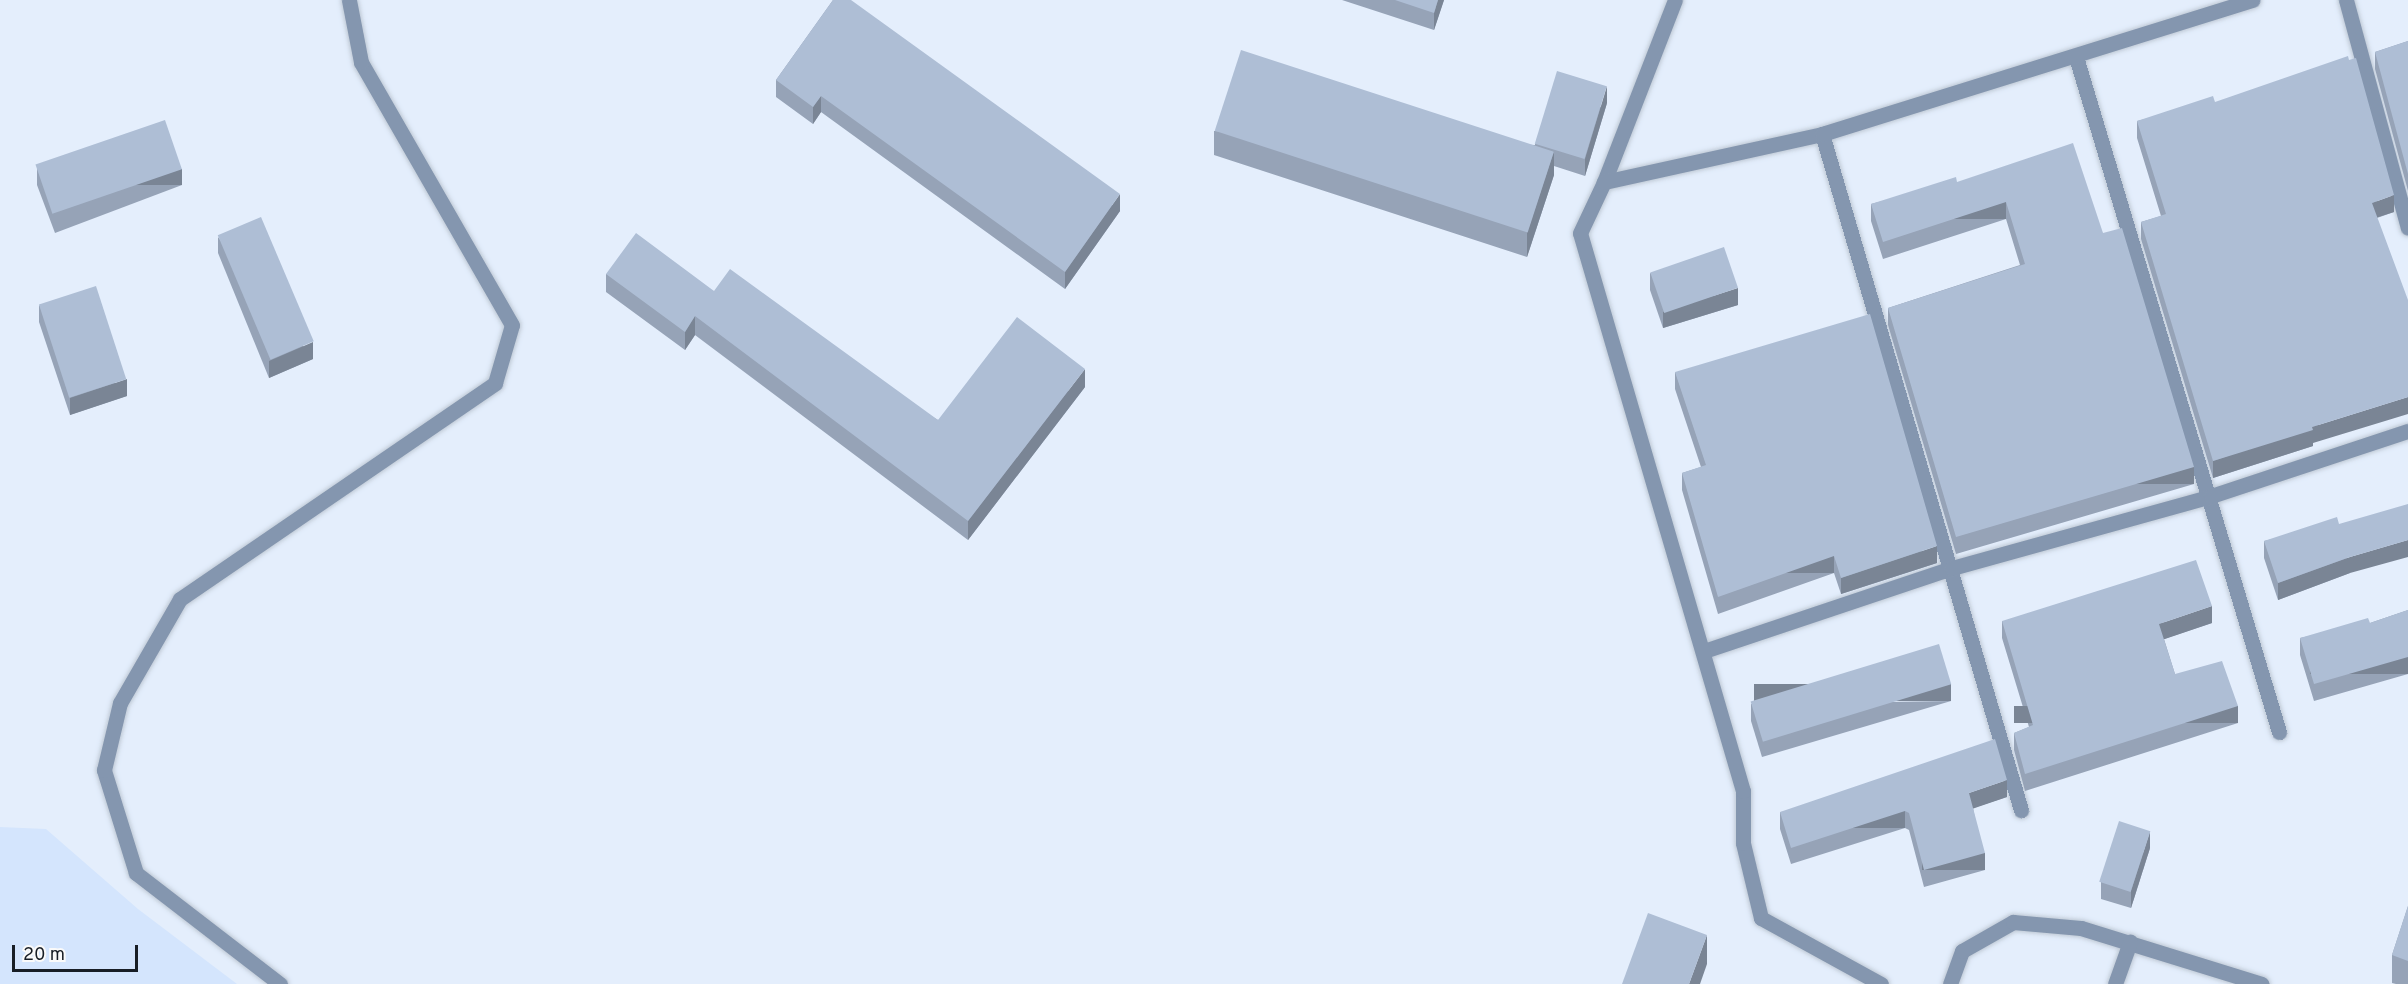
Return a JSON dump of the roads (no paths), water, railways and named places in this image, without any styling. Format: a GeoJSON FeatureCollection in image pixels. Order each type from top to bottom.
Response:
{"type":"FeatureCollection","features":[{"type":"Feature","properties":{"kind":"street"},"geometry":{"type":"LineString","coordinates":[[280,984],[136,873],[104,770],[120,703],[180,598],[495,382],[512,325],[361,62],[349,0]]}},
{"type":"Feature","properties":{"kind":"street"},"geometry":{"type":"LineString","coordinates":[[1675,0],[1604,182],[1580,233],[1704,651],[1743,791],[1743,843],[1761,918],[1881,984]]}},
{"type":"Feature","properties":{"kind":"street"},"geometry":{"type":"LineString","coordinates":[[1604,182],[1822,134],[2076,57],[2253,0]]}},
{"type":"Feature","properties":{"kind":"street"},"geometry":{"type":"LineString","coordinates":[[2346,0],[2408,228]]}},
{"type":"Feature","properties":{"kind":"street"},"geometry":{"type":"LineString","coordinates":[[2076,57],[2211,496],[2279,732]]}},
{"type":"Feature","properties":{"kind":"street"},"geometry":{"type":"LineString","coordinates":[[1822,134],[1952,568],[2021,810]]}},
{"type":"Feature","properties":{"kind":"street"},"geometry":{"type":"LineString","coordinates":[[1704,651],[1952,568],[2211,496],[2408,431]]}},
{"type":"Feature","properties":{"kind":"street"},"geometry":{"type":"LineString","coordinates":[[1950,984],[1962,951],[2013,922],[2081,928],[2262,984]]}},
{"type":"Feature","properties":{"kind":"street"},"geometry":{"type":"LineString","coordinates":[[2115,984],[2130,942]]}}]}
